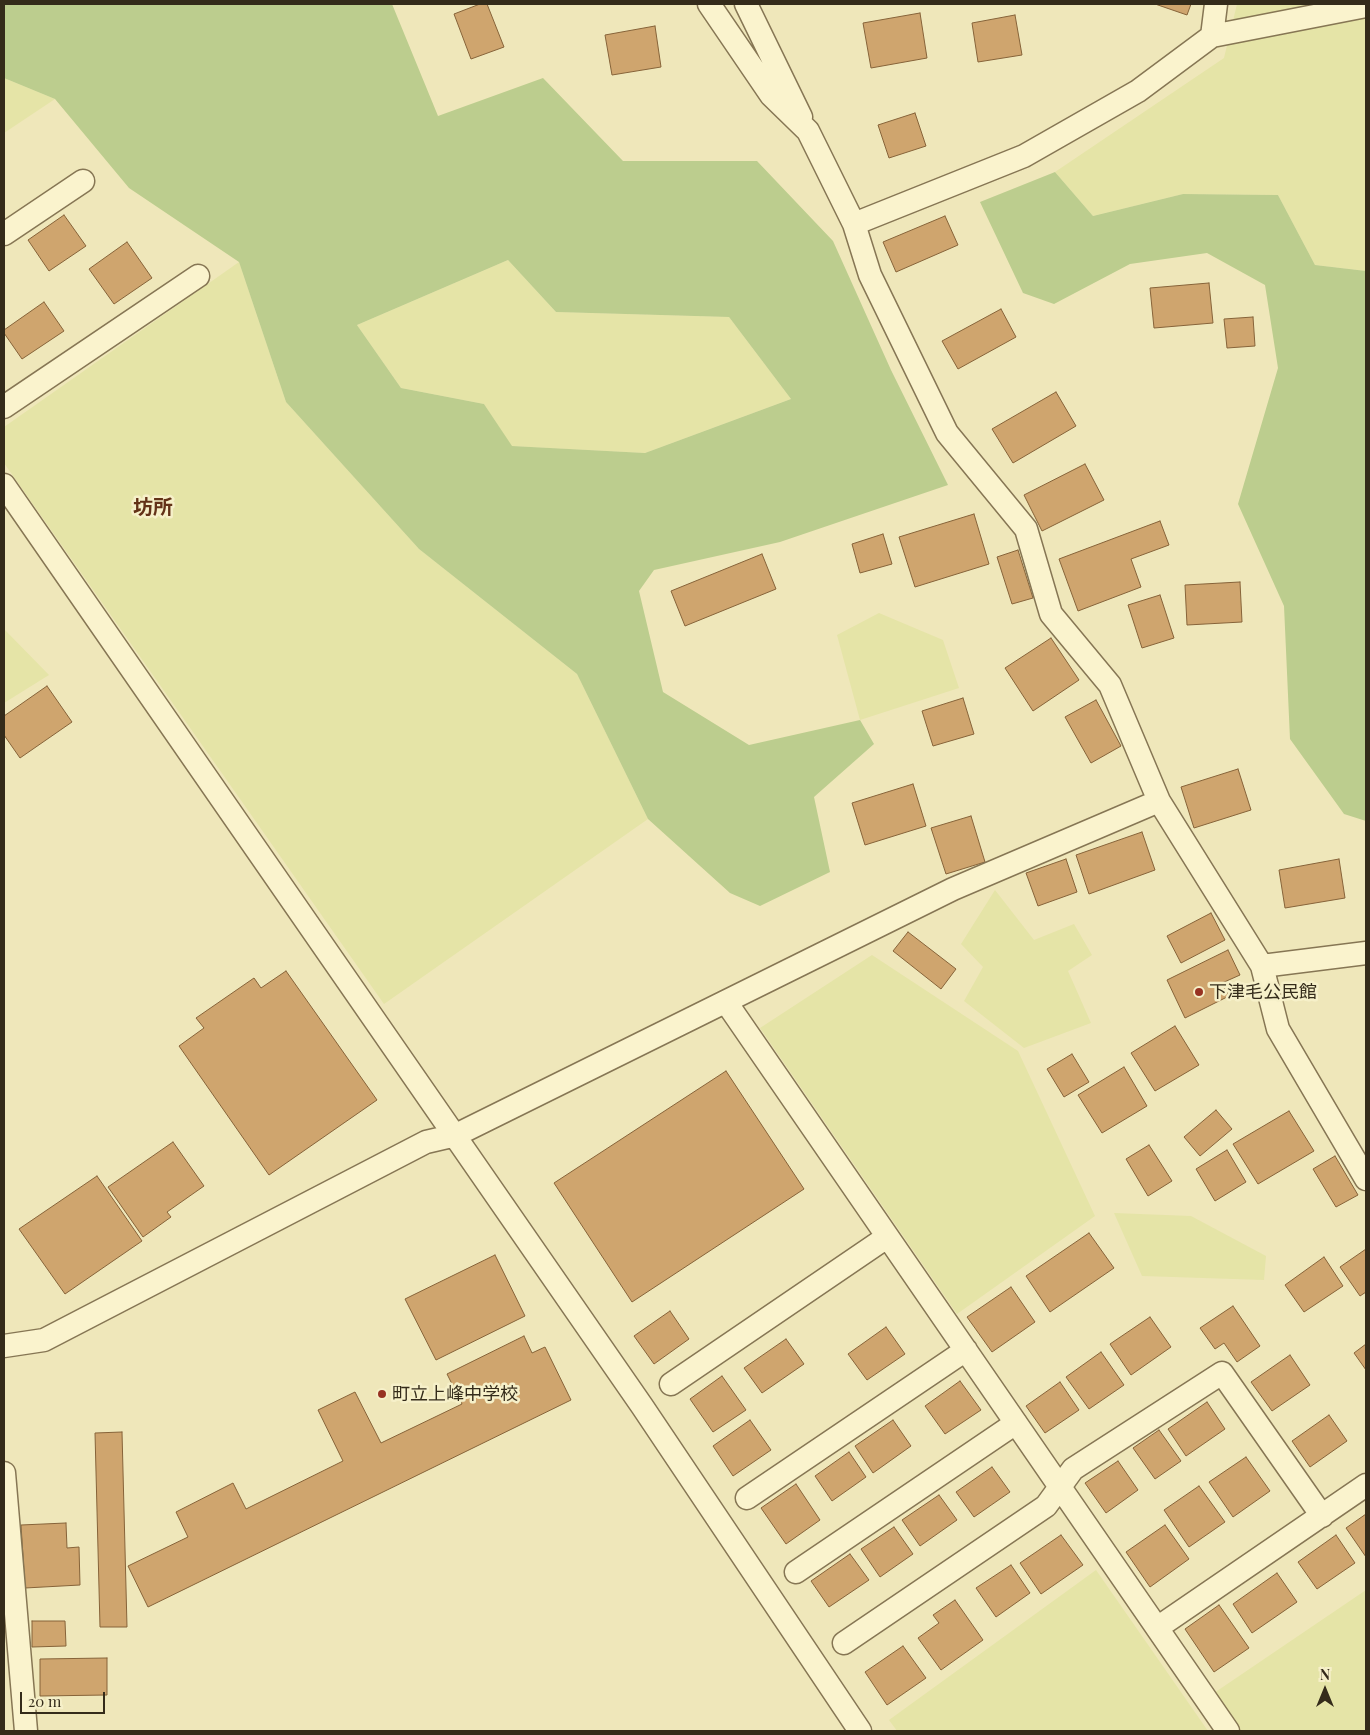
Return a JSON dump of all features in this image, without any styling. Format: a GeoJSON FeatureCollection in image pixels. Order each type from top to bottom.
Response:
{"type":"FeatureCollection","features":[{"type":"Feature","properties":{"kind":"street"},"geometry":{"type":"LineString","coordinates":[[709,4],[771,95],[808,131]]}},
{"type":"Feature","properties":{"kind":"street"},"geometry":{"type":"LineString","coordinates":[[746,4],[854,224],[870,275],[947,433],[1026,529],[1051,614],[1110,686],[1159,801],[1262,966],[1278,1029],[1366,1178]]}},
{"type":"Feature","properties":{"kind":"street"},"geometry":{"type":"LineString","coordinates":[[1212,36],[1216,4]]}},
{"type":"Feature","properties":{"kind":"street"},"geometry":{"type":"LineString","coordinates":[[854,224],[1024,156],[1138,91],[1212,36],[1366,6]]}},
{"type":"Feature","properties":{"kind":"street"},"geometry":{"type":"LineString","coordinates":[[4,234],[83,180]]}},
{"type":"Feature","properties":{"kind":"street"},"geometry":{"type":"LineString","coordinates":[[4,407],[198,276]]}},
{"type":"Feature","properties":{"kind":"street"},"geometry":{"type":"LineString","coordinates":[[4,486],[456,1135],[642,1406],[860,1731]]}},
{"type":"Feature","properties":{"kind":"street"},"geometry":{"type":"LineString","coordinates":[[4,1346],[44,1340],[426,1142],[456,1135],[953,889],[1159,801]]}},
{"type":"Feature","properties":{"kind":"street"},"geometry":{"type":"LineString","coordinates":[[1262,966],[1366,953]]}},
{"type":"Feature","properties":{"kind":"street"},"geometry":{"type":"LineString","coordinates":[[726,1002],[1228,1731]]}},
{"type":"Feature","properties":{"kind":"street"},"geometry":{"type":"LineString","coordinates":[[670,1384],[887,1237]]}},
{"type":"Feature","properties":{"kind":"street"},"geometry":{"type":"LineString","coordinates":[[747,1498],[966,1350]]}},
{"type":"Feature","properties":{"kind":"street"},"geometry":{"type":"LineString","coordinates":[[844,1643],[1046,1506],[1073,1469],[1222,1373],[1322,1516]]}},
{"type":"Feature","properties":{"kind":"street"},"geometry":{"type":"LineString","coordinates":[[796,1572],[1016,1423]]}},
{"type":"Feature","properties":{"kind":"street"},"geometry":{"type":"LineString","coordinates":[[4,1473],[26,1731]]}},
{"type":"Feature","properties":{"kind":"street"},"geometry":{"type":"LineString","coordinates":[[1157,1628],[1366,1485]]}},
{"type":"Feature","properties":{"kind":"shaded area"},"geometry":{"type":"Polygon","coordinates":[[[1237,4],[1366,4],[1366,271],[1315,265],[1278,195],[1183,194],[1093,216],[1055,172],[1224,58],[1237,4]]]}},
{"type":"Feature","properties":{"kind":"shaded area"},"geometry":{"type":"Polygon","coordinates":[[[4,78],[55,99],[4,133],[4,78]]]}},
{"type":"Feature","properties":{"kind":"shaded area"},"geometry":{"type":"Polygon","coordinates":[[[508,260],[556,312],[729,317],[791,399],[645,453],[511,446],[484,404],[401,388],[357,325],[508,260]]]}},
{"type":"Feature","properties":{"kind":"shaded area"},"geometry":{"type":"Polygon","coordinates":[[[239,262],[286,402],[419,549],[577,674],[648,819],[384,1004],[4,463],[4,427],[239,262]]]}},
{"type":"Feature","properties":{"kind":"shaded area"},"geometry":{"type":"Polygon","coordinates":[[[879,613],[943,640],[959,688],[860,720],[837,635],[879,613]]]}},
{"type":"Feature","properties":{"kind":"shaded area"},"geometry":{"type":"Polygon","coordinates":[[[4,629],[49,675],[4,703],[4,629]]]}},
{"type":"Feature","properties":{"kind":"shaded area"},"geometry":{"type":"Polygon","coordinates":[[[995,890],[1034,940],[1074,924],[1092,955],[1068,971],[1091,1023],[1024,1048],[964,1001],[983,967],[961,944],[995,890]]]}},
{"type":"Feature","properties":{"kind":"shaded area"},"geometry":{"type":"Polygon","coordinates":[[[872,955],[1018,1051],[1095,1216],[957,1314],[760,1028],[872,955]]]}},
{"type":"Feature","properties":{"kind":"shaded area"},"geometry":{"type":"Polygon","coordinates":[[[1114,1213],[1191,1216],[1266,1256],[1264,1280],[1142,1276],[1114,1213]]]}},
{"type":"Feature","properties":{"kind":"shaded area"},"geometry":{"type":"Polygon","coordinates":[[[1096,1570],[1208,1731],[897,1731],[889,1720],[1096,1570]]]}},
{"type":"Feature","properties":{"kind":"shaded area"},"geometry":{"type":"Polygon","coordinates":[[[1366,1590],[1366,1731],[1241,1731],[1214,1693],[1366,1590]]]}},
{"type":"Feature","properties":{"kind":"green space"},"geometry":{"type":"Polygon","coordinates":[[[4,4],[392,4],[438,116],[543,78],[623,161],[757,161],[833,241],[891,370],[948,485],[780,542],[654,570],[639,591],[663,692],[749,745],[860,720],[874,744],[814,797],[830,872],[760,906],[730,893],[648,819],[577,674],[419,549],[286,402],[239,262],[129,188],[55,99],[4,78],[4,4]],[[508,260],[357,325],[401,388],[484,404],[512,446],[645,453],[791,399],[729,317],[556,312],[508,260]]]}},
{"type":"Feature","properties":{"kind":"green space"},"geometry":{"type":"Polygon","coordinates":[[[1055,172],[1093,216],[1183,194],[1278,195],[1315,265],[1366,271],[1366,821],[1344,814],[1290,739],[1284,606],[1238,504],[1278,368],[1265,285],[1207,253],[1130,264],[1054,304],[1023,293],[980,202],[1055,172]]]}},
{"type":"Feature","properties":{"kind":"building"},"geometry":{"type":"Polygon","coordinates":[[[480,4],[487,4],[504,47],[471,59],[454,14],[480,4]]]}},
{"type":"Feature","properties":{"kind":"building"},"geometry":{"type":"Polygon","coordinates":[[[1155,4],[1191,4],[1187,15],[1155,4]]]}},
{"type":"Feature","properties":{"kind":"building"},"geometry":{"type":"Polygon","coordinates":[[[920,13],[927,58],[871,68],[863,23],[920,13]]]}},
{"type":"Feature","properties":{"kind":"building"},"geometry":{"type":"Polygon","coordinates":[[[1015,15],[1022,55],[978,62],[972,23],[1015,15]]]}},
{"type":"Feature","properties":{"kind":"building"},"geometry":{"type":"Polygon","coordinates":[[[655,26],[661,67],[612,75],[605,35],[655,26]]]}},
{"type":"Feature","properties":{"kind":"building"},"geometry":{"type":"Polygon","coordinates":[[[915,113],[926,146],[889,158],[878,125],[915,113]]]}},
{"type":"Feature","properties":{"kind":"building"},"geometry":{"type":"Polygon","coordinates":[[[64,215],[86,246],[49,271],[28,240],[64,215]]]}},
{"type":"Feature","properties":{"kind":"building"},"geometry":{"type":"Polygon","coordinates":[[[945,216],[958,245],[896,272],[883,242],[945,216]]]}},
{"type":"Feature","properties":{"kind":"building"},"geometry":{"type":"Polygon","coordinates":[[[127,242],[152,278],[114,304],[89,269],[127,242]]]}},
{"type":"Feature","properties":{"kind":"building"},"geometry":{"type":"Polygon","coordinates":[[[1209,283],[1213,323],[1154,328],[1150,288],[1209,283]]]}},
{"type":"Feature","properties":{"kind":"building"},"geometry":{"type":"Polygon","coordinates":[[[44,302],[64,331],[22,359],[4,333],[4,330],[44,302]]]}},
{"type":"Feature","properties":{"kind":"building"},"geometry":{"type":"Polygon","coordinates":[[[1001,309],[1016,337],[958,369],[942,341],[1001,309]]]}},
{"type":"Feature","properties":{"kind":"building"},"geometry":{"type":"Polygon","coordinates":[[[1253,317],[1255,346],[1227,348],[1224,319],[1253,317]]]}},
{"type":"Feature","properties":{"kind":"building"},"geometry":{"type":"Polygon","coordinates":[[[1056,392],[1076,426],[1013,463],[992,429],[1056,392]]]}},
{"type":"Feature","properties":{"kind":"building"},"geometry":{"type":"Polygon","coordinates":[[[1085,464],[1104,500],[1042,531],[1024,495],[1085,464]]]}},
{"type":"Feature","properties":{"kind":"building"},"geometry":{"type":"Polygon","coordinates":[[[974,514],[989,564],[915,587],[899,537],[974,514]]]}},
{"type":"Feature","properties":{"kind":"building"},"geometry":{"type":"Polygon","coordinates":[[[1160,521],[1169,545],[1131,559],[1141,587],[1078,611],[1059,559],[1160,521]]]}},
{"type":"Feature","properties":{"kind":"building"},"geometry":{"type":"Polygon","coordinates":[[[883,534],[892,564],[860,573],[852,544],[883,534]]]}},
{"type":"Feature","properties":{"kind":"building"},"geometry":{"type":"Polygon","coordinates":[[[1018,550],[1033,598],[1012,604],[997,557],[1018,550]]]}},
{"type":"Feature","properties":{"kind":"building"},"geometry":{"type":"Polygon","coordinates":[[[762,554],[776,589],[685,626],[671,591],[762,554]]]}},
{"type":"Feature","properties":{"kind":"building"},"geometry":{"type":"Polygon","coordinates":[[[1240,582],[1242,622],[1187,625],[1185,585],[1240,582]]]}},
{"type":"Feature","properties":{"kind":"building"},"geometry":{"type":"Polygon","coordinates":[[[1160,595],[1174,638],[1142,648],[1128,605],[1160,595]]]}},
{"type":"Feature","properties":{"kind":"building"},"geometry":{"type":"Polygon","coordinates":[[[1051,638],[1079,680],[1033,711],[1005,668],[1051,638]]]}},
{"type":"Feature","properties":{"kind":"building"},"geometry":{"type":"Polygon","coordinates":[[[47,686],[72,722],[20,758],[4,735],[4,716],[47,686]]]}},
{"type":"Feature","properties":{"kind":"building"},"geometry":{"type":"Polygon","coordinates":[[[963,698],[974,734],[933,746],[922,711],[963,698]]]}},
{"type":"Feature","properties":{"kind":"building"},"geometry":{"type":"Polygon","coordinates":[[[1096,700],[1121,746],[1091,763],[1065,717],[1096,700]]]}},
{"type":"Feature","properties":{"kind":"building"},"geometry":{"type":"Polygon","coordinates":[[[1238,769],[1251,810],[1194,828],[1181,787],[1238,769]]]}},
{"type":"Feature","properties":{"kind":"building"},"geometry":{"type":"Polygon","coordinates":[[[913,784],[926,826],[865,845],[852,803],[913,784]]]}},
{"type":"Feature","properties":{"kind":"building"},"geometry":{"type":"Polygon","coordinates":[[[971,816],[985,862],[946,874],[931,828],[971,816]]]}},
{"type":"Feature","properties":{"kind":"building"},"geometry":{"type":"Polygon","coordinates":[[[1142,832],[1155,870],[1089,894],[1076,855],[1142,832]]]}},
{"type":"Feature","properties":{"kind":"building"},"geometry":{"type":"Polygon","coordinates":[[[1066,859],[1077,892],[1038,906],[1026,873],[1066,859]]]}},
{"type":"Feature","properties":{"kind":"building"},"geometry":{"type":"Polygon","coordinates":[[[1339,859],[1345,898],[1285,908],[1279,870],[1339,859]]]}},
{"type":"Feature","properties":{"kind":"building"},"geometry":{"type":"Polygon","coordinates":[[[1211,913],[1225,940],[1181,963],[1167,936],[1211,913]]]}},
{"type":"Feature","properties":{"kind":"building"},"geometry":{"type":"Polygon","coordinates":[[[908,932],[956,969],[941,989],[893,951],[908,932]]]}},
{"type":"Feature","properties":{"kind":"building"},"geometry":{"type":"Polygon","coordinates":[[[1228,950],[1240,975],[1222,983],[1229,996],[1185,1018],[1167,980],[1228,950]]]}},
{"type":"Feature","properties":{"kind":"building"},"geometry":{"type":"Polygon","coordinates":[[[286,971],[377,1100],[269,1175],[179,1046],[204,1028],[196,1018],[254,978],[261,988],[286,971]]]}},
{"type":"Feature","properties":{"kind":"building"},"geometry":{"type":"Polygon","coordinates":[[[1175,1026],[1199,1065],[1155,1091],[1131,1053],[1175,1026]]]}},
{"type":"Feature","properties":{"kind":"building"},"geometry":{"type":"Polygon","coordinates":[[[1072,1054],[1089,1082],[1064,1097],[1047,1069],[1072,1054]]]}},
{"type":"Feature","properties":{"kind":"building"},"geometry":{"type":"Polygon","coordinates":[[[1124,1067],[1147,1106],[1102,1133],[1078,1095],[1124,1067]]]}},
{"type":"Feature","properties":{"kind":"building"},"geometry":{"type":"Polygon","coordinates":[[[726,1071],[804,1189],[632,1302],[554,1183],[726,1071]]]}},
{"type":"Feature","properties":{"kind":"building"},"geometry":{"type":"Polygon","coordinates":[[[1216,1110],[1232,1129],[1200,1156],[1184,1137],[1216,1110]]]}},
{"type":"Feature","properties":{"kind":"building"},"geometry":{"type":"Polygon","coordinates":[[[1289,1111],[1314,1151],[1258,1184],[1233,1144],[1289,1111]]]}},
{"type":"Feature","properties":{"kind":"building"},"geometry":{"type":"Polygon","coordinates":[[[173,1142],[204,1186],[167,1212],[171,1217],[143,1237],[108,1187],[173,1142]]]}},
{"type":"Feature","properties":{"kind":"building"},"geometry":{"type":"Polygon","coordinates":[[[1149,1145],[1172,1181],[1148,1196],[1126,1159],[1149,1145]]]}},
{"type":"Feature","properties":{"kind":"building"},"geometry":{"type":"Polygon","coordinates":[[[1227,1150],[1246,1182],[1215,1201],[1196,1169],[1227,1150]]]}},
{"type":"Feature","properties":{"kind":"building"},"geometry":{"type":"Polygon","coordinates":[[[1335,1156],[1358,1195],[1336,1207],[1313,1169],[1335,1156]]]}},
{"type":"Feature","properties":{"kind":"building"},"geometry":{"type":"Polygon","coordinates":[[[97,1176],[142,1241],[65,1294],[19,1229],[97,1176]]]}},
{"type":"Feature","properties":{"kind":"building"},"geometry":{"type":"Polygon","coordinates":[[[1089,1233],[1114,1268],[1050,1312],[1026,1276],[1089,1233]]]}},
{"type":"Feature","properties":{"kind":"building"},"geometry":{"type":"Polygon","coordinates":[[[1366,1249],[1366,1292],[1360,1296],[1340,1267],[1366,1249]]]}},
{"type":"Feature","properties":{"kind":"building"},"geometry":{"type":"Polygon","coordinates":[[[495,1255],[525,1316],[436,1360],[405,1299],[495,1255]]]}},
{"type":"Feature","properties":{"kind":"building"},"geometry":{"type":"Polygon","coordinates":[[[1324,1257],[1343,1286],[1304,1312],[1285,1285],[1324,1257]]]}},
{"type":"Feature","properties":{"kind":"building"},"geometry":{"type":"Polygon","coordinates":[[[1011,1287],[1035,1322],[992,1352],[967,1317],[1011,1287]]]}},
{"type":"Feature","properties":{"kind":"building"},"geometry":{"type":"Polygon","coordinates":[[[1233,1306],[1260,1346],[1237,1362],[1224,1343],[1215,1349],[1200,1328],[1233,1306]]]}},
{"type":"Feature","properties":{"kind":"building"},"geometry":{"type":"Polygon","coordinates":[[[670,1311],[689,1339],[654,1364],[634,1336],[670,1311]]]}},
{"type":"Feature","properties":{"kind":"building"},"geometry":{"type":"Polygon","coordinates":[[[1150,1317],[1171,1347],[1131,1375],[1110,1344],[1150,1317]]]}},
{"type":"Feature","properties":{"kind":"building"},"geometry":{"type":"Polygon","coordinates":[[[886,1327],[905,1354],[867,1380],[848,1354],[886,1327]]]}},
{"type":"Feature","properties":{"kind":"building"},"geometry":{"type":"Polygon","coordinates":[[[524,1336],[532,1353],[545,1347],[571,1400],[148,1607],[128,1566],[188,1537],[176,1512],[233,1483],[246,1509],[343,1461],[318,1410],[355,1392],[381,1443],[462,1404],[447,1374],[524,1336]]]}},
{"type":"Feature","properties":{"kind":"building"},"geometry":{"type":"Polygon","coordinates":[[[786,1339],[804,1364],[762,1393],[744,1368],[786,1339]]]}},
{"type":"Feature","properties":{"kind":"building"},"geometry":{"type":"Polygon","coordinates":[[[1366,1344],[1366,1370],[1354,1353],[1366,1344]]]}},
{"type":"Feature","properties":{"kind":"building"},"geometry":{"type":"Polygon","coordinates":[[[1101,1352],[1124,1385],[1089,1409],[1066,1377],[1101,1352]]]}},
{"type":"Feature","properties":{"kind":"building"},"geometry":{"type":"Polygon","coordinates":[[[1290,1355],[1310,1385],[1272,1411],[1251,1382],[1290,1355]]]}},
{"type":"Feature","properties":{"kind":"building"},"geometry":{"type":"Polygon","coordinates":[[[722,1376],[746,1410],[713,1432],[690,1399],[722,1376]]]}},
{"type":"Feature","properties":{"kind":"building"},"geometry":{"type":"Polygon","coordinates":[[[960,1381],[981,1410],[945,1434],[925,1406],[960,1381]]]}},
{"type":"Feature","properties":{"kind":"building"},"geometry":{"type":"Polygon","coordinates":[[[1060,1382],[1079,1410],[1045,1433],[1026,1406],[1060,1382]]]}},
{"type":"Feature","properties":{"kind":"building"},"geometry":{"type":"Polygon","coordinates":[[[1207,1402],[1225,1429],[1186,1456],[1168,1429],[1207,1402]]]}},
{"type":"Feature","properties":{"kind":"building"},"geometry":{"type":"Polygon","coordinates":[[[1329,1415],[1347,1441],[1310,1467],[1292,1441],[1329,1415]]]}},
{"type":"Feature","properties":{"kind":"building"},"geometry":{"type":"Polygon","coordinates":[[[750,1420],[771,1450],[733,1476],[713,1446],[750,1420]]]}},
{"type":"Feature","properties":{"kind":"building"},"geometry":{"type":"Polygon","coordinates":[[[893,1420],[911,1446],[873,1473],[855,1446],[893,1420]]]}},
{"type":"Feature","properties":{"kind":"building"},"geometry":{"type":"Polygon","coordinates":[[[1159,1430],[1181,1461],[1155,1479],[1133,1448],[1159,1430]]]}},
{"type":"Feature","properties":{"kind":"building"},"geometry":{"type":"Polygon","coordinates":[[[122,1432],[127,1627],[100,1627],[95,1433],[122,1432]]]}},
{"type":"Feature","properties":{"kind":"building"},"geometry":{"type":"Polygon","coordinates":[[[849,1452],[866,1477],[832,1501],[815,1476],[849,1452]]]}},
{"type":"Feature","properties":{"kind":"building"},"geometry":{"type":"Polygon","coordinates":[[[1246,1457],[1270,1491],[1233,1517],[1209,1482],[1246,1457]]]}},
{"type":"Feature","properties":{"kind":"building"},"geometry":{"type":"Polygon","coordinates":[[[1118,1461],[1138,1490],[1106,1513],[1085,1483],[1118,1461]]]}},
{"type":"Feature","properties":{"kind":"building"},"geometry":{"type":"Polygon","coordinates":[[[992,1467],[1010,1492],[974,1517],[956,1492],[992,1467]]]}},
{"type":"Feature","properties":{"kind":"building"},"geometry":{"type":"Polygon","coordinates":[[[796,1484],[820,1520],[786,1544],[761,1508],[796,1484]]]}},
{"type":"Feature","properties":{"kind":"building"},"geometry":{"type":"Polygon","coordinates":[[[1199,1486],[1225,1522],[1189,1547],[1164,1510],[1199,1486]]]}},
{"type":"Feature","properties":{"kind":"building"},"geometry":{"type":"Polygon","coordinates":[[[939,1495],[957,1520],[920,1546],[902,1520],[939,1495]]]}},
{"type":"Feature","properties":{"kind":"building"},"geometry":{"type":"Polygon","coordinates":[[[1366,1514],[1366,1557],[1346,1528],[1366,1514]]]}},
{"type":"Feature","properties":{"kind":"building"},"geometry":{"type":"Polygon","coordinates":[[[66,1523],[67,1548],[79,1547],[80,1585],[25,1588],[21,1525],[66,1523]]]}},
{"type":"Feature","properties":{"kind":"building"},"geometry":{"type":"Polygon","coordinates":[[[1165,1525],[1189,1559],[1150,1587],[1126,1552],[1165,1525]]]}},
{"type":"Feature","properties":{"kind":"building"},"geometry":{"type":"Polygon","coordinates":[[[894,1527],[913,1554],[880,1577],[861,1549],[894,1527]]]}},
{"type":"Feature","properties":{"kind":"building"},"geometry":{"type":"Polygon","coordinates":[[[1061,1535],[1083,1565],[1041,1594],[1020,1563],[1061,1535]]]}},
{"type":"Feature","properties":{"kind":"building"},"geometry":{"type":"Polygon","coordinates":[[[1336,1535],[1355,1563],[1317,1589],[1298,1562],[1336,1535]]]}},
{"type":"Feature","properties":{"kind":"building"},"geometry":{"type":"Polygon","coordinates":[[[850,1554],[869,1580],[829,1607],[811,1581],[850,1554]]]}},
{"type":"Feature","properties":{"kind":"building"},"geometry":{"type":"Polygon","coordinates":[[[1011,1565],[1030,1593],[996,1617],[976,1588],[1011,1565]]]}},
{"type":"Feature","properties":{"kind":"building"},"geometry":{"type":"Polygon","coordinates":[[[1277,1573],[1297,1602],[1252,1633],[1233,1604],[1277,1573]]]}},
{"type":"Feature","properties":{"kind":"building"},"geometry":{"type":"Polygon","coordinates":[[[955,1600],[983,1640],[941,1670],[918,1638],[939,1623],[933,1615],[955,1600]]]}},
{"type":"Feature","properties":{"kind":"building"},"geometry":{"type":"Polygon","coordinates":[[[1219,1605],[1249,1648],[1214,1672],[1185,1629],[1219,1605]]]}},
{"type":"Feature","properties":{"kind":"building"},"geometry":{"type":"Polygon","coordinates":[[[32,1621],[65,1621],[66,1646],[32,1647],[32,1621]]]}},
{"type":"Feature","properties":{"kind":"building"},"geometry":{"type":"Polygon","coordinates":[[[903,1646],[926,1678],[887,1705],[865,1672],[903,1646]]]}},
{"type":"Feature","properties":{"kind":"building"},"geometry":{"type":"Polygon","coordinates":[[[107,1658],[107,1695],[40,1696],[40,1659],[107,1658]]]}},
{"type":"Feature","properties":{"kind":"place","name":"下津毛公民館"},"geometry":{"type":"Point","coordinates":[1199,992]}},
{"type":"Feature","properties":{"kind":"place","name":"町立上峰中学校"},"geometry":{"type":"Point","coordinates":[382,1394]}},
{"type":"Feature","properties":{"kind":"district","name":"坊所"},"geometry":{"type":"Point","coordinates":[153,508]}}]}
